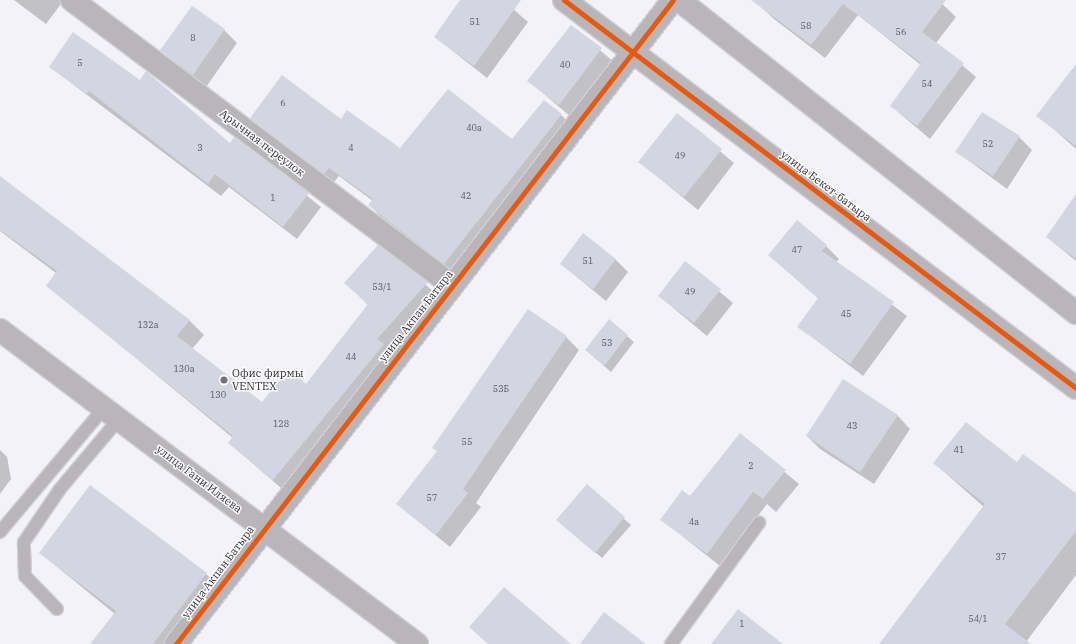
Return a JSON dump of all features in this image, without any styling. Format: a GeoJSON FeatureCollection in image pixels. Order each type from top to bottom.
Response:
{"type":"FeatureCollection","features":[{"type":"Feature","properties":{"kind":"street","name":"Арычная переулок"},"geometry":{"type":"LineString","coordinates":[[72,0],[452,285]]}},
{"type":"Feature","properties":{"kind":"street","name":"улица Бекет-батыра"},"geometry":{"type":"LineString","coordinates":[[564,0],[1076,388]]}},
{"type":"Feature","properties":{"kind":"street","name":"улица Акпан Батыра"},"geometry":{"type":"LineString","coordinates":[[176,644],[673,0]]}},
{"type":"Feature","properties":{"kind":"street"},"geometry":{"type":"LineString","coordinates":[[679,0],[1076,313]]}},
{"type":"Feature","properties":{"kind":"street","name":"улица Гани Иляева"},"geometry":{"type":"LineString","coordinates":[[0,330],[265,528],[416,644]]}},
{"type":"Feature","properties":{"kind":"lane"},"geometry":{"type":"LineString","coordinates":[[0,532],[112,414]]}},
{"type":"Feature","properties":{"kind":"lane"},"geometry":{"type":"LineString","coordinates":[[57,609],[25,576],[24,542],[112,414]]}},
{"type":"Feature","properties":{"kind":"lane"},"geometry":{"type":"LineString","coordinates":[[671,644],[759,523]]}},
{"type":"Feature","properties":{"kind":"building"},"geometry":{"type":"Polygon","coordinates":[[[460,0],[521,0],[474,66],[434,37],[460,0]]]}},
{"type":"Feature","properties":{"kind":"building"},"geometry":{"type":"Polygon","coordinates":[[[751,0],[946,0],[922,32],[964,63],[917,126],[890,106],[921,63],[843,4],[811,45],[751,0]]]}},
{"type":"Feature","properties":{"kind":"building"},"geometry":{"type":"Polygon","coordinates":[[[192,6],[225,29],[193,75],[160,50],[192,6]]]}},
{"type":"Feature","properties":{"kind":"building"},"geometry":{"type":"Polygon","coordinates":[[[571,25],[602,48],[559,105],[527,81],[571,25]]]}},
{"type":"Feature","properties":{"kind":"building"},"geometry":{"type":"Polygon","coordinates":[[[73,32],[140,80],[146,71],[230,143],[234,137],[309,193],[283,227],[215,174],[208,184],[89,91],[87,94],[49,67],[73,32]]]}},
{"type":"Feature","properties":{"kind":"building"},"geometry":{"type":"Polygon","coordinates":[[[1076,64],[1076,146],[1036,116],[1076,64]]]}},
{"type":"Feature","properties":{"kind":"building"},"geometry":{"type":"Polygon","coordinates":[[[282,75],[341,119],[347,110],[400,148],[448,89],[512,139],[544,100],[562,114],[444,264],[368,205],[373,199],[329,168],[324,174],[250,118],[282,75]]]}},
{"type":"Feature","properties":{"kind":"building"},"geometry":{"type":"Polygon","coordinates":[[[982,112],[1020,136],[993,176],[955,152],[982,112]]]}},
{"type":"Feature","properties":{"kind":"building"},"geometry":{"type":"Polygon","coordinates":[[[677,113],[722,149],[684,197],[638,162],[677,113]]]}},
{"type":"Feature","properties":{"kind":"building"},"geometry":{"type":"Polygon","coordinates":[[[0,176],[190,320],[177,336],[262,402],[288,370],[306,384],[368,304],[344,283],[378,245],[428,282],[377,339],[384,344],[273,480],[228,443],[233,436],[46,286],[57,271],[0,230],[0,176]]]}},
{"type":"Feature","properties":{"kind":"building"},"geometry":{"type":"Polygon","coordinates":[[[1076,194],[1076,259],[1046,237],[1076,194]]]}},
{"type":"Feature","properties":{"kind":"building"},"geometry":{"type":"Polygon","coordinates":[[[797,220],[827,245],[822,251],[894,302],[850,364],[797,327],[818,298],[768,255],[797,220]]]}},
{"type":"Feature","properties":{"kind":"building"},"geometry":{"type":"Polygon","coordinates":[[[583,233],[616,259],[593,289],[560,264],[583,233]]]}},
{"type":"Feature","properties":{"kind":"building"},"geometry":{"type":"Polygon","coordinates":[[[685,261],[721,289],[694,323],[658,296],[685,261]]]}},
{"type":"Feature","properties":{"kind":"building"},"geometry":{"type":"Polygon","coordinates":[[[528,309],[567,336],[463,489],[468,493],[436,535],[396,504],[437,451],[432,448],[528,309]]]}},
{"type":"Feature","properties":{"kind":"building"},"geometry":{"type":"Polygon","coordinates":[[[609,319],[628,335],[604,366],[585,350],[609,319]]]}},
{"type":"Feature","properties":{"kind":"building"},"geometry":{"type":"Polygon","coordinates":[[[843,379],[898,415],[860,472],[806,436],[843,379]]]}},
{"type":"Feature","properties":{"kind":"building"},"geometry":{"type":"Polygon","coordinates":[[[966,422],[1017,462],[1023,454],[1076,493],[1076,531],[1005,624],[1031,644],[879,644],[985,504],[933,463],[966,422]]]}},
{"type":"Feature","properties":{"kind":"building"},"geometry":{"type":"Polygon","coordinates":[[[740,433],[786,470],[763,499],[753,492],[707,554],[660,520],[682,490],[690,496],[740,433]]]}},
{"type":"Feature","properties":{"kind":"building"},"geometry":{"type":"Polygon","coordinates":[[[587,484],[625,517],[595,553],[556,520],[587,484]]]}},
{"type":"Feature","properties":{"kind":"building"},"geometry":{"type":"Polygon","coordinates":[[[90,485],[207,573],[153,644],[90,644],[116,611],[39,553],[90,485]]]}},
{"type":"Feature","properties":{"kind":"building"},"geometry":{"type":"Polygon","coordinates":[[[504,587],[571,644],[488,644],[469,627],[504,587]]]}},
{"type":"Feature","properties":{"kind":"building"},"geometry":{"type":"Polygon","coordinates":[[[738,609],[783,644],[711,644],[738,609]]]}},
{"type":"Feature","properties":{"kind":"building"},"geometry":{"type":"Polygon","coordinates":[[[604,612],[646,644],[580,644],[604,612]]]}},
{"type":"Feature","properties":{"kind":"cycle path"},"geometry":{"type":"LineString","coordinates":[[564,0],[1076,388]]}},
{"type":"Feature","properties":{"kind":"cycle path"},"geometry":{"type":"LineString","coordinates":[[176,644],[673,0]]}},
{"type":"Feature","properties":{"kind":"place","name":"Офис фирмы VENTEX"},"geometry":{"type":"Point","coordinates":[224,380]}}]}
